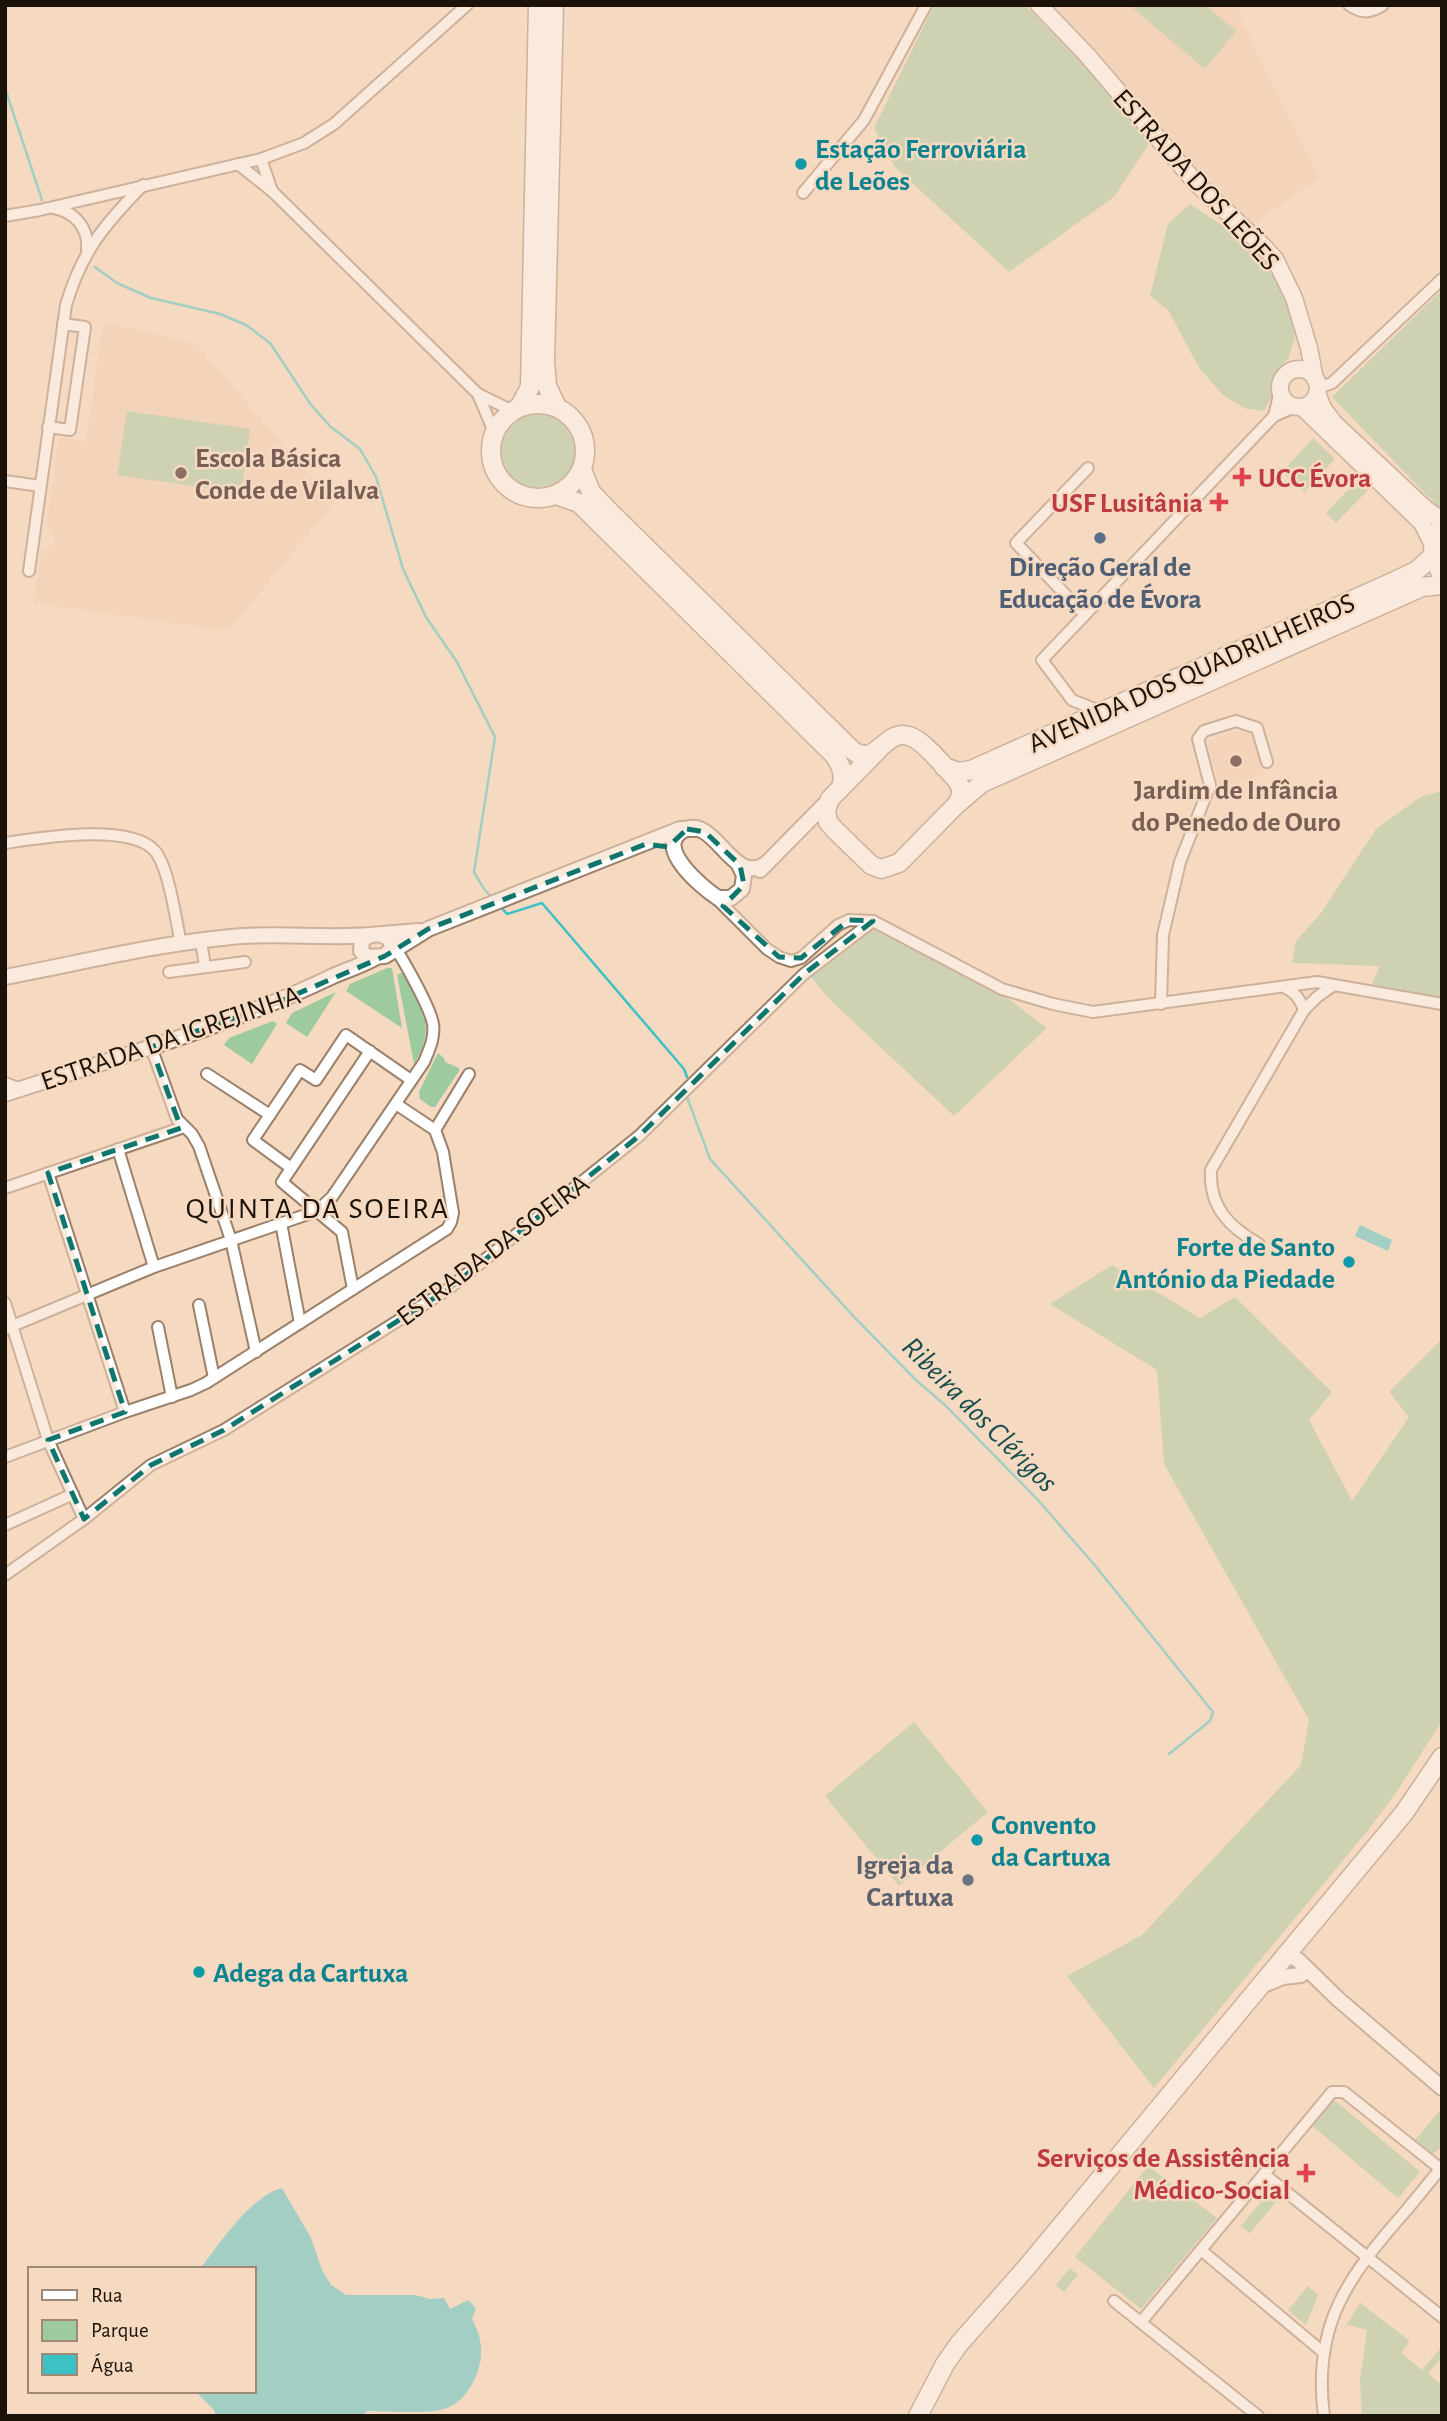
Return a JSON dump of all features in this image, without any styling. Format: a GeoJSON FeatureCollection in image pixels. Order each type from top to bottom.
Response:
{"type":"FeatureCollection","features":[{"type":"Feature","properties":{"kind":"main road"},"geometry":{"type":"LineString","coordinates":[[516,409],[530,387],[538,5]]}},
{"type":"Feature","properties":{"kind":"main road"},"geometry":{"type":"LineString","coordinates":[[554,5],[545,362],[547,386],[556,407]]}},
{"type":"Feature","properties":{"kind":"main road","name":"ESTRADA DOS LEÕES"},"geometry":{"type":"LineString","coordinates":[[1039,5],[1087,55],[1195,183],[1275,260],[1294,298],[1323,408],[1334,423],[1427,510],[1442,520]]}},
{"type":"Feature","properties":{"kind":"main road"},"geometry":{"type":"LineString","coordinates":[[1305,336],[1290,372],[1284,377],[1280,391],[1288,404],[1298,407],[1422,523],[1442,576]]}},
{"type":"Feature","properties":{"kind":"main road"},"geometry":{"type":"LineString","coordinates":[[1290,372],[1304,370],[1317,387],[1314,400],[1298,407]]}},
{"type":"Feature","properties":{"kind":"main road"},"geometry":{"type":"LineString","coordinates":[[538,403],[556,407],[572,417],[582,433],[586,451],[582,470],[571,485],[556,495],[537,499],[519,495],[504,484],[494,469],[490,450],[494,432],[505,416],[516,409],[538,403]]}},
{"type":"Feature","properties":{"kind":"main road"},"geometry":{"type":"LineString","coordinates":[[556,495],[579,503],[834,755],[843,772],[843,782],[826,811],[828,822],[871,865],[886,869],[899,863],[956,805],[961,789],[955,778],[910,736],[900,735],[869,755],[861,755],[852,750],[606,508],[591,492],[582,470]]}},
{"type":"Feature","properties":{"kind":"main road"},"geometry":{"type":"LineString","coordinates":[[1433,550],[1437,531],[1442,526]]}},
{"type":"Feature","properties":{"kind":"main road","name":"AVENIDA DOS QUADRILHEIROS"},"geometry":{"type":"LineString","coordinates":[[944,767],[965,772],[1102,712],[1406,575],[1425,564],[1433,550]]}},
{"type":"Feature","properties":{"kind":"main road","name":"AVENIDA DOS QUADRILHEIROS"},"geometry":{"type":"LineString","coordinates":[[956,805],[982,783],[1422,587],[1442,585]]}},
{"type":"Feature","properties":{"kind":"main road"},"geometry":{"type":"LineString","coordinates":[[835,794],[883,744]]}},
{"type":"Feature","properties":{"kind":"main road"},"geometry":{"type":"LineString","coordinates":[[918,2416],[1002,2296],[1404,1813],[1442,1756]]}},
{"type":"Feature","properties":{"kind":"street"},"geometry":{"type":"LineString","coordinates":[[5,216],[261,159],[298,146],[325,130],[467,5]]}},
{"type":"Feature","properties":{"kind":"street"},"geometry":{"type":"LineString","coordinates":[[803,193],[864,120],[926,5]]}},
{"type":"Feature","properties":{"kind":"street"},"geometry":{"type":"LineString","coordinates":[[1349,5],[1359,12],[1366,12],[1383,5]]}},
{"type":"Feature","properties":{"kind":"street"},"geometry":{"type":"LineString","coordinates":[[261,159],[272,191]]}},
{"type":"Feature","properties":{"kind":"street"},"geometry":{"type":"LineString","coordinates":[[239,164],[272,191],[478,394],[494,432]]}},
{"type":"Feature","properties":{"kind":"street"},"geometry":{"type":"LineString","coordinates":[[29,570],[63,324],[73,282],[86,253],[109,221],[143,185]]}},
{"type":"Feature","properties":{"kind":"street"},"geometry":{"type":"LineString","coordinates":[[51,207],[66,211],[82,225],[88,240],[86,253]]}},
{"type":"Feature","properties":{"kind":"street"},"geometry":{"type":"LineString","coordinates":[[1317,387],[1328,386],[1334,382],[1442,279]]}},
{"type":"Feature","properties":{"kind":"street"},"geometry":{"type":"LineString","coordinates":[[48,427],[70,430],[74,405],[85,327],[63,324]]}},
{"type":"Feature","properties":{"kind":"street"},"geometry":{"type":"LineString","coordinates":[[1273,416],[1280,391]]}},
{"type":"Feature","properties":{"kind":"street"},"geometry":{"type":"LineString","coordinates":[[478,394],[516,409]]}},
{"type":"Feature","properties":{"kind":"street"},"geometry":{"type":"LineString","coordinates":[[1102,712],[1072,699],[1042,660],[1273,416],[1298,407]]}},
{"type":"Feature","properties":{"kind":"street"},"geometry":{"type":"LineString","coordinates":[[1085,615],[1016,543],[1088,468]]}},
{"type":"Feature","properties":{"kind":"street"},"geometry":{"type":"LineString","coordinates":[[5,481],[40,486]]}},
{"type":"Feature","properties":{"kind":"street"},"geometry":{"type":"LineString","coordinates":[[1069,726],[1072,699]]}},
{"type":"Feature","properties":{"kind":"street"},"geometry":{"type":"LineString","coordinates":[[1160,1004],[1163,935],[1180,862],[1210,785],[1198,739],[1204,731],[1236,721],[1257,728],[1267,762]]}},
{"type":"Feature","properties":{"kind":"street"},"geometry":{"type":"LineString","coordinates":[[801,830],[835,794]]}},
{"type":"Feature","properties":{"kind":"street"},"geometry":{"type":"LineString","coordinates":[[712,894],[725,899],[740,891],[807,824],[822,822],[835,830]]}},
{"type":"Feature","properties":{"kind":"street"},"geometry":{"type":"LineString","coordinates":[[5,977],[181,944],[259,935],[336,938],[384,946],[680,829],[697,829],[708,834],[738,863],[750,869],[766,864]]}},
{"type":"Feature","properties":{"kind":"street"},"geometry":{"type":"LineString","coordinates":[[678,862],[673,848],[676,838],[683,831],[697,829]]}},
{"type":"Feature","properties":{"kind":"street"},"geometry":{"type":"LineString","coordinates":[[5,843],[65,835],[140,840],[155,850],[165,868],[181,944]]}},
{"type":"Feature","properties":{"kind":"street"},"geometry":{"type":"LineString","coordinates":[[646,844],[655,842],[663,845],[767,949],[791,961],[801,958],[838,925],[849,920],[873,921],[1002,989],[1093,1012],[1317,982],[1442,1004]]}},
{"type":"Feature","properties":{"kind":"street"},"geometry":{"type":"LineString","coordinates":[[738,863],[744,876],[733,907],[739,921]]}},
{"type":"Feature","properties":{"kind":"street","name":"ESTRADA DA SOEIRA"},"geometry":{"type":"LineString","coordinates":[[5,1575],[84,1520],[150,1465],[224,1430],[447,1290],[639,1136],[804,974],[873,921]]}},
{"type":"Feature","properties":{"kind":"street"},"geometry":{"type":"LineString","coordinates":[[336,938],[360,949]]}},
{"type":"Feature","properties":{"kind":"street"},"geometry":{"type":"LineString","coordinates":[[9,1328],[154,1267],[317,1211],[345,1180],[424,1062],[432,1043],[433,1023],[384,946],[362,940],[360,949],[334,976]]}},
{"type":"Feature","properties":{"kind":"street"},"geometry":{"type":"LineString","coordinates":[[201,941],[205,966]]}},
{"type":"Feature","properties":{"kind":"street","name":"ESTRADA DA IGREJINHA"},"geometry":{"type":"LineString","coordinates":[[5,1094],[269,1006],[357,968],[384,946]]}},
{"type":"Feature","properties":{"kind":"street"},"geometry":{"type":"LineString","coordinates":[[169,972],[245,962]]}},
{"type":"Feature","properties":{"kind":"street"},"geometry":{"type":"LineString","coordinates":[[1259,1244],[1237,1231],[1219,1209],[1210,1187],[1211,1170],[1304,1010],[1334,985]]}},
{"type":"Feature","properties":{"kind":"street"},"geometry":{"type":"LineString","coordinates":[[1283,986],[1292,990],[1304,1010]]}},
{"type":"Feature","properties":{"kind":"street"},"geometry":{"type":"LineString","coordinates":[[291,1168],[253,1140],[300,1069],[316,1080],[346,1035],[411,1080]]}},
{"type":"Feature","properties":{"kind":"street"},"geometry":{"type":"LineString","coordinates":[[151,1047],[177,1119],[199,1146],[231,1240],[256,1352]]}},
{"type":"Feature","properties":{"kind":"street"},"geometry":{"type":"LineString","coordinates":[[354,1289],[342,1232],[282,1182],[370,1051]]}},
{"type":"Feature","properties":{"kind":"street"},"geometry":{"type":"LineString","coordinates":[[207,1074],[270,1115]]}},
{"type":"Feature","properties":{"kind":"street"},"geometry":{"type":"LineString","coordinates":[[435,1130],[469,1074]]}},
{"type":"Feature","properties":{"kind":"street"},"geometry":{"type":"LineString","coordinates":[[5,1083],[20,1089]]}},
{"type":"Feature","properties":{"kind":"street"},"geometry":{"type":"LineString","coordinates":[[5,1457],[125,1412],[191,1391],[447,1229],[452,1222],[453,1213],[443,1152],[435,1130],[396,1104]]}},
{"type":"Feature","properties":{"kind":"street"},"geometry":{"type":"LineString","coordinates":[[5,1188],[184,1127]]}},
{"type":"Feature","properties":{"kind":"street"},"geometry":{"type":"LineString","coordinates":[[118,1149],[154,1267]]}},
{"type":"Feature","properties":{"kind":"street"},"geometry":{"type":"LineString","coordinates":[[48,1173],[125,1412]]}},
{"type":"Feature","properties":{"kind":"street"},"geometry":{"type":"LineString","coordinates":[[281,1223],[300,1323]]}},
{"type":"Feature","properties":{"kind":"street"},"geometry":{"type":"LineString","coordinates":[[5,1303],[9,1328],[48,1440],[84,1520]]}},
{"type":"Feature","properties":{"kind":"street"},"geometry":{"type":"LineString","coordinates":[[199,1305],[214,1378]]}},
{"type":"Feature","properties":{"kind":"street"},"geometry":{"type":"LineString","coordinates":[[158,1327],[172,1396]]}},
{"type":"Feature","properties":{"kind":"street"},"geometry":{"type":"LineString","coordinates":[[5,1525],[73,1494]]}},
{"type":"Feature","properties":{"kind":"street"},"geometry":{"type":"LineString","coordinates":[[1305,1931],[1305,1972]]}},
{"type":"Feature","properties":{"kind":"street"},"geometry":{"type":"LineString","coordinates":[[1286,1954],[1292,1968],[1305,1972],[1442,2088]]}},
{"type":"Feature","properties":{"kind":"street"},"geometry":{"type":"LineString","coordinates":[[1260,1986],[1305,1972]]}},
{"type":"Feature","properties":{"kind":"street"},"geometry":{"type":"LineString","coordinates":[[1141,2322],[1329,2095],[1336,2090],[1344,2092],[1441,2169],[1366,2256],[1337,2305],[1327,2332],[1324,2353],[1324,2416]]}},
{"type":"Feature","properties":{"kind":"street"},"geometry":{"type":"LineString","coordinates":[[1264,2174],[1442,2317]]}},
{"type":"Feature","properties":{"kind":"street"},"geometry":{"type":"LineString","coordinates":[[1200,2250],[1324,2353]]}},
{"type":"Feature","properties":{"kind":"street"},"geometry":{"type":"LineString","coordinates":[[1114,2301],[1258,2416]]}},
{"type":"Feature","properties":{"kind":"highlighted area"},"geometry":{"type":"Polygon","coordinates":[[[687,829],[705,832],[740,865],[744,885],[723,906],[779,957],[801,958],[849,920],[873,921],[804,974],[639,1136],[447,1290],[224,1430],[151,1465],[84,1519],[48,1440],[125,1412],[48,1173],[181,1128],[151,1047],[269,1006],[385,956],[428,929],[646,844],[668,847],[687,829]]]}},
{"type":"Feature","properties":{"kind":"shaded area"},"geometry":{"type":"Polygon","coordinates":[[[1050,5],[1236,5],[1260,60],[1319,178],[1253,224],[1188,163],[1191,161],[1173,144],[1171,146],[1106,63],[1050,5]]]}},
{"type":"Feature","properties":{"kind":"shaded area","name":"Escola Básica Conde de Vilalva"},"geometry":{"type":"Polygon","coordinates":[[[103,322],[196,344],[334,503],[228,631],[34,603],[42,550],[52,546],[54,539],[52,531],[46,526],[59,437],[86,442],[103,322]]]}},
{"type":"Feature","properties":{"kind":"shaded area","name":"Jardim de Infância do Penedo de Ouro"},"geometry":{"type":"Polygon","coordinates":[[[1240,730],[1252,736],[1264,774],[1220,788],[1207,741],[1240,730]]]}},
{"type":"Feature","properties":{"kind":"green space"},"geometry":{"type":"Polygon","coordinates":[[[934,5],[1025,5],[1092,74],[1150,142],[1114,197],[1009,272],[895,167],[874,128],[934,5]]]}},
{"type":"Feature","properties":{"kind":"green space"},"geometry":{"type":"Polygon","coordinates":[[[1129,5],[1205,5],[1236,31],[1205,69],[1129,5]]]}},
{"type":"Feature","properties":{"kind":"green space"},"geometry":{"type":"Polygon","coordinates":[[[1190,204],[1258,249],[1280,281],[1291,305],[1295,337],[1288,359],[1275,372],[1272,381],[1273,394],[1264,411],[1244,408],[1223,395],[1200,369],[1168,310],[1150,296],[1168,224],[1190,204]]]}},
{"type":"Feature","properties":{"kind":"green space"},"geometry":{"type":"Polygon","coordinates":[[[1441,291],[1442,508],[1440,509],[1332,397],[1441,291]]]}},
{"type":"Feature","properties":{"kind":"green space"},"geometry":{"type":"Polygon","coordinates":[[[127,411],[250,429],[241,493],[117,475],[127,411]]]}},
{"type":"Feature","properties":{"kind":"green space"},"geometry":{"type":"Polygon","coordinates":[[[531,414],[545,414],[559,420],[569,430],[575,451],[569,472],[559,482],[545,488],[531,488],[517,482],[507,472],[501,458],[501,444],[507,430],[517,420],[531,414]]]}},
{"type":"Feature","properties":{"kind":"green space"},"geometry":{"type":"Polygon","coordinates":[[[1313,438],[1335,459],[1304,492],[1282,472],[1313,438]]]}},
{"type":"Feature","properties":{"kind":"green space"},"geometry":{"type":"Polygon","coordinates":[[[1357,480],[1368,490],[1336,523],[1326,513],[1357,480]]]}},
{"type":"Feature","properties":{"kind":"green space"},"geometry":{"type":"Polygon","coordinates":[[[1442,791],[1442,999],[1370,988],[1380,966],[1292,963],[1296,941],[1321,913],[1376,829],[1422,796],[1442,791]]]}},
{"type":"Feature","properties":{"kind":"green space"},"geometry":{"type":"Polygon","coordinates":[[[871,930],[877,930],[998,991],[1047,1028],[954,1116],[828,998],[810,976],[871,930]]]}},
{"type":"Feature","properties":{"kind":"green space"},"geometry":{"type":"Polygon","coordinates":[[[392,968],[402,1028],[346,991],[350,984],[392,968]]]}},
{"type":"Feature","properties":{"kind":"green space"},"geometry":{"type":"Polygon","coordinates":[[[403,972],[421,1007],[426,1027],[425,1038],[414,1064],[397,975],[403,972]]]}},
{"type":"Feature","properties":{"kind":"green space"},"geometry":{"type":"Polygon","coordinates":[[[336,992],[307,1037],[286,1023],[292,1013],[336,992]]]}},
{"type":"Feature","properties":{"kind":"green space"},"geometry":{"type":"Polygon","coordinates":[[[273,1021],[277,1024],[252,1064],[224,1045],[229,1038],[273,1021]]]}},
{"type":"Feature","properties":{"kind":"green space"},"geometry":{"type":"Polygon","coordinates":[[[438,1053],[445,1062],[459,1068],[459,1071],[435,1107],[431,1107],[420,1099],[419,1092],[438,1053]]]}},
{"type":"Feature","properties":{"kind":"green space"},"geometry":{"type":"Polygon","coordinates":[[[1112,1265],[1200,1318],[1235,1297],[1332,1392],[1309,1420],[1352,1501],[1409,1417],[1389,1392],[1442,1339],[1442,1721],[1369,1829],[1154,2088],[1067,1976],[1142,1935],[1301,1765],[1309,1720],[1164,1464],[1157,1370],[1050,1304],[1112,1265]]]}},
{"type":"Feature","properties":{"kind":"green space"},"geometry":{"type":"Polygon","coordinates":[[[914,1722],[988,1812],[899,1886],[825,1796],[914,1722]]]}},
{"type":"Feature","properties":{"kind":"green space"},"geometry":{"type":"Polygon","coordinates":[[[1333,2099],[1420,2172],[1398,2198],[1311,2125],[1333,2099]]]}},
{"type":"Feature","properties":{"kind":"green space"},"geometry":{"type":"Polygon","coordinates":[[[1442,2108],[1442,2147],[1433,2154],[1415,2140],[1442,2108]]]}},
{"type":"Feature","properties":{"kind":"green space"},"geometry":{"type":"Polygon","coordinates":[[[1148,2166],[1217,2218],[1141,2309],[1075,2257],[1148,2166]]]}},
{"type":"Feature","properties":{"kind":"green space"},"geometry":{"type":"Polygon","coordinates":[[[1268,2193],[1277,2201],[1250,2233],[1241,2226],[1268,2193]]]}},
{"type":"Feature","properties":{"kind":"green space"},"geometry":{"type":"Polygon","coordinates":[[[1070,2268],[1078,2275],[1064,2292],[1056,2285],[1070,2268]]]}},
{"type":"Feature","properties":{"kind":"green space"},"geometry":{"type":"Polygon","coordinates":[[[1308,2286],[1318,2295],[1306,2325],[1288,2310],[1308,2286]]]}},
{"type":"Feature","properties":{"kind":"green space"},"geometry":{"type":"Polygon","coordinates":[[[1360,2303],[1410,2341],[1401,2353],[1422,2370],[1442,2347],[1442,2357],[1428,2374],[1442,2385],[1442,2416],[1362,2416],[1360,2380],[1367,2330],[1349,2325],[1345,2327],[1360,2303]]]}},
{"type":"Feature","properties":{"kind":"water"},"geometry":{"type":"Polygon","coordinates":[[[1360,1225],[1392,1240],[1388,1251],[1355,1236],[1360,1225]]]}},
{"type":"Feature","properties":{"kind":"water"},"geometry":{"type":"Polygon","coordinates":[[[282,2188],[311,2238],[322,2270],[331,2285],[346,2295],[415,2295],[430,2299],[444,2298],[450,2309],[468,2300],[476,2308],[472,2319],[479,2337],[480,2361],[473,2383],[459,2401],[440,2410],[368,2411],[360,2416],[215,2416],[215,2411],[197,2393],[256,2393],[256,2267],[201,2267],[247,2211],[270,2193],[282,2188]]]}},
{"type":"Feature","properties":{"kind":"waterway","name":"Ribeira dos Clérigos"},"geometry":{"type":"LineString","coordinates":[[5,88],[42,200]]}},
{"type":"Feature","properties":{"kind":"waterway","name":"Ribeira dos Clérigos"},"geometry":{"type":"LineString","coordinates":[[95,267],[117,283],[151,298],[220,314],[246,325],[270,343],[311,405],[331,427],[360,449],[376,477],[403,569],[426,617],[457,662],[495,737],[474,872],[493,899]]}},
{"type":"Feature","properties":{"kind":"waterway","name":"Ribeira dos Clérigos"},"geometry":{"type":"LineString","coordinates":[[500,906],[507,914],[542,903],[684,1069],[687,1077]]}},
{"type":"Feature","properties":{"kind":"waterway","name":"Ribeira dos Clérigos"},"geometry":{"type":"LineString","coordinates":[[687,1097],[710,1159],[856,1319],[1036,1498],[1093,1563],[1213,1712],[1210,1721],[1169,1754]]}},
{"type":"Feature","properties":{"kind":"place","name":"Estação Ferroviária de Leões"},"geometry":{"type":"Point","coordinates":[801,164]}},
{"type":"Feature","properties":{"kind":"place","name":"Escola Básica Conde de Vilalva"},"geometry":{"type":"Point","coordinates":[181,473]}},
{"type":"Feature","properties":{"kind":"place","name":"UCC Évora"},"geometry":{"type":"Point","coordinates":[1242,477]}},
{"type":"Feature","properties":{"kind":"place","name":"USF Lusitânia"},"geometry":{"type":"Point","coordinates":[1219,502]}},
{"type":"Feature","properties":{"kind":"place","name":"Direção Geral de Educação de Évora"},"geometry":{"type":"Point","coordinates":[1100,538]}},
{"type":"Feature","properties":{"kind":"place","name":"Jardim de Infância do Penedo de Ouro"},"geometry":{"type":"Point","coordinates":[1236,761]}},
{"type":"Feature","properties":{"kind":"place","name":"Forte de Santo António da Piedade"},"geometry":{"type":"Point","coordinates":[1349,1262]}},
{"type":"Feature","properties":{"kind":"place","name":"Convento da Cartuxa"},"geometry":{"type":"Point","coordinates":[977,1840]}},
{"type":"Feature","properties":{"kind":"place","name":"Igreja da Cartuxa"},"geometry":{"type":"Point","coordinates":[968,1880]}},
{"type":"Feature","properties":{"kind":"place","name":"Adega da Cartuxa"},"geometry":{"type":"Point","coordinates":[199,1972]}},
{"type":"Feature","properties":{"kind":"place","name":"Serviços de Assistência Médico-Social"},"geometry":{"type":"Point","coordinates":[1306,2173]}},
{"type":"Feature","properties":{"kind":"district","name":"QUINTA DA SOEIRA"},"geometry":{"type":"Point","coordinates":[318,1208]}}]}
